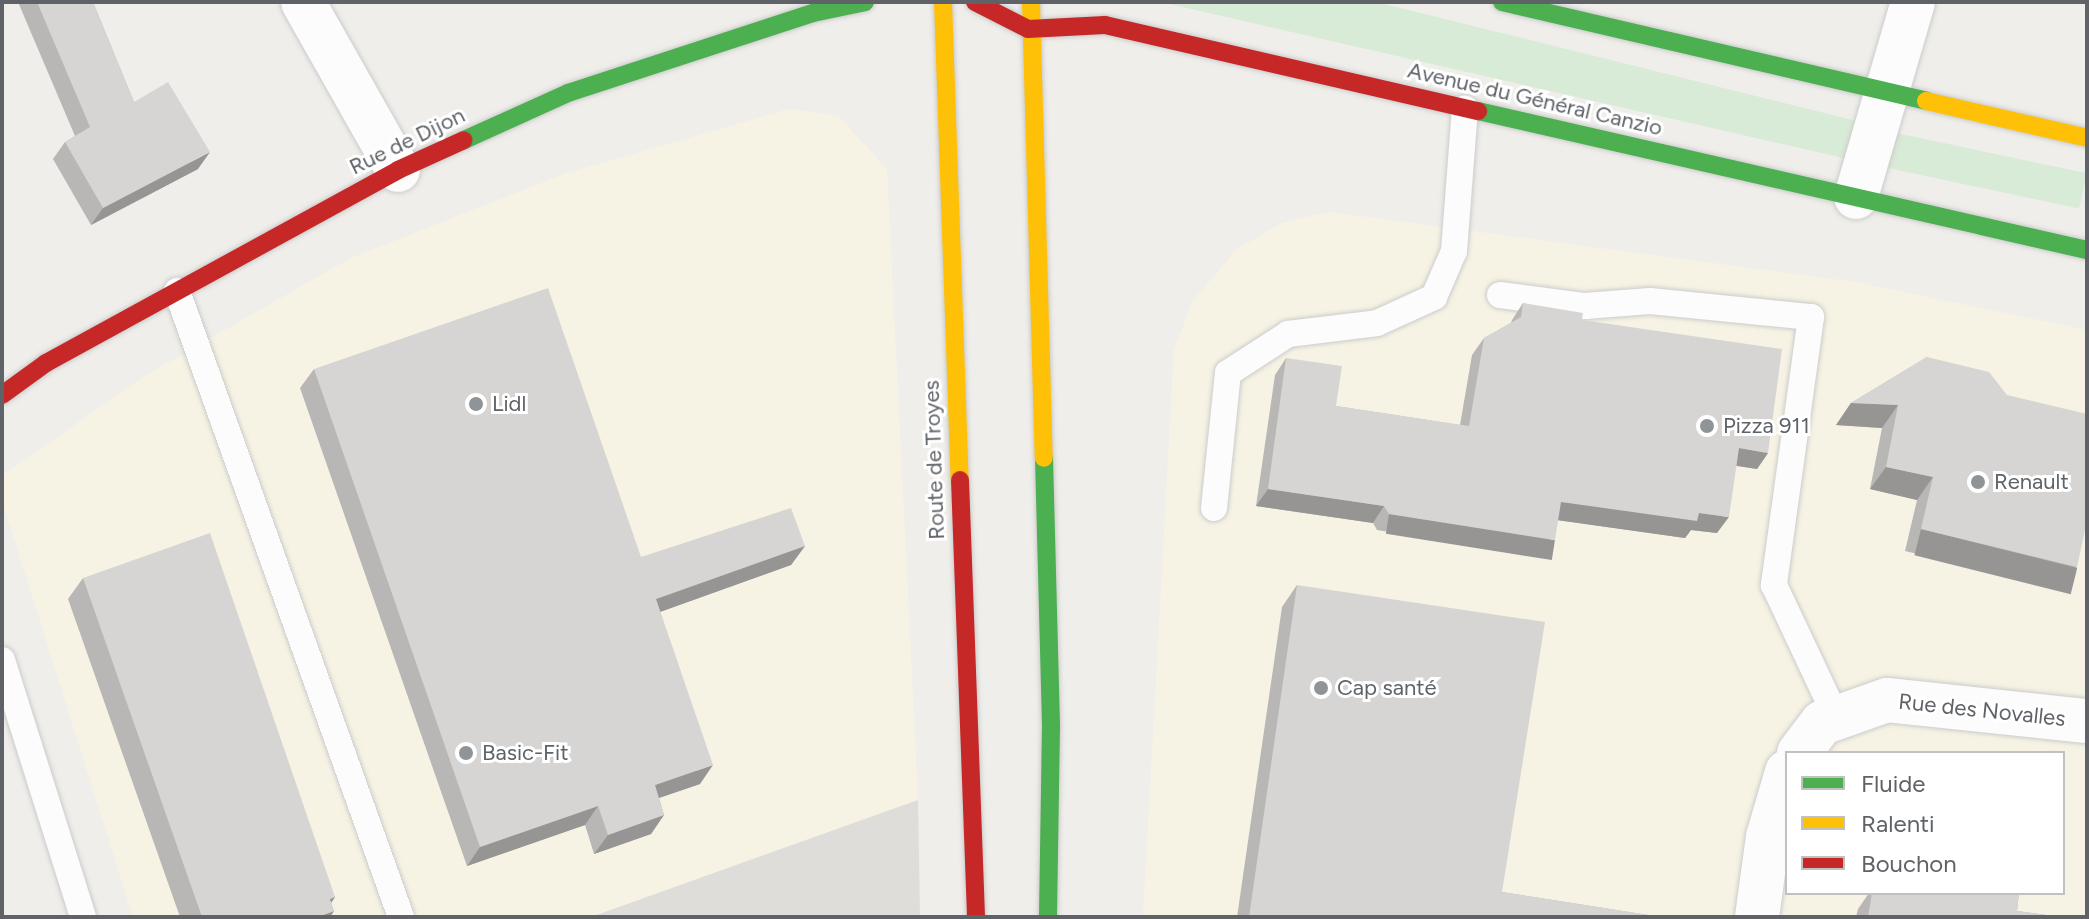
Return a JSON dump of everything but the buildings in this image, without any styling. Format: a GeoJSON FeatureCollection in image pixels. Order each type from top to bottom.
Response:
{"type":"FeatureCollection","features":[{"type":"Feature","properties":{"kind":"street"},"geometry":{"type":"LineString","coordinates":[[303,2],[398,170]]}},
{"type":"Feature","properties":{"kind":"street","name":"Rue de Dijon"},"geometry":{"type":"LineString","coordinates":[[2,395],[46,363],[398,170],[568,93],[813,13],[865,2]]}},
{"type":"Feature","properties":{"kind":"street","name":"Route de Troyes"},"geometry":{"type":"LineString","coordinates":[[943,2],[976,917]]}},
{"type":"Feature","properties":{"kind":"street","name":"Avenue du Général Canzio"},"geometry":{"type":"LineString","coordinates":[[975,2],[1028,29],[1105,25],[2087,250]]}},
{"type":"Feature","properties":{"kind":"street"},"geometry":{"type":"LineString","coordinates":[[1031,2],[1028,29],[1037,160],[1050,678],[1048,917]]}},
{"type":"Feature","properties":{"kind":"street"},"geometry":{"type":"LineString","coordinates":[[1502,2],[2087,138]]}},
{"type":"Feature","properties":{"kind":"street"},"geometry":{"type":"LineString","coordinates":[[1856,197],[1913,2]]}},
{"type":"Feature","properties":{"kind":"street","name":"Rue des Novalles"},"geometry":{"type":"LineString","coordinates":[[1801,751],[1822,723],[1887,700],[2087,721]]}},
{"type":"Feature","properties":{"kind":"street"},"geometry":{"type":"LineString","coordinates":[[1757,917],[1768,837],[1785,779]]}},
{"type":"Feature","properties":{"kind":"lane"},"geometry":{"type":"LineString","coordinates":[[1214,508],[1228,373],[1288,334],[1377,323],[1434,297],[1454,251],[1465,108]]}},
{"type":"Feature","properties":{"kind":"lane"},"geometry":{"type":"LineString","coordinates":[[177,291],[401,917]]}},
{"type":"Feature","properties":{"kind":"lane"},"geometry":{"type":"LineString","coordinates":[[1500,295],[1585,306],[1650,301],[1811,317],[1774,585],[1836,717]]}},
{"type":"Feature","properties":{"kind":"lane"},"geometry":{"type":"LineString","coordinates":[[2,660],[83,917]]}},
{"type":"Feature","properties":{"kind":"shaded area"},"geometry":{"type":"Polygon","coordinates":[[[789,109],[838,116],[887,169],[918,800],[591,917],[133,917],[2,500],[2,476],[143,377],[351,258],[564,174],[789,109]]]}},
{"type":"Feature","properties":{"kind":"shaded area"},"geometry":{"type":"Polygon","coordinates":[[[1329,212],[1855,282],[2087,330],[2087,917],[1143,917],[1174,350],[1192,302],[1237,249],[1282,223],[1329,212]]]}},
{"type":"Feature","properties":{"kind":"shaded area"},"geometry":{"type":"Polygon","coordinates":[[[918,800],[920,917],[591,917],[918,800]]]}},
{"type":"Feature","properties":{"kind":"green space"},"geometry":{"type":"Polygon","coordinates":[[[1161,2],[1376,2],[1861,122],[1852,160],[1161,2]]]}},
{"type":"Feature","properties":{"kind":"green space"},"geometry":{"type":"Polygon","coordinates":[[[1892,132],[2087,173],[2079,209],[1885,167],[1892,132]]]}},
{"type":"Feature","properties":{"kind":"traffic: fast"},"geometry":{"type":"LineString","coordinates":[[464,140],[568,93],[813,13],[865,2]]}},
{"type":"Feature","properties":{"kind":"traffic: fast"},"geometry":{"type":"LineString","coordinates":[[1502,2],[1926,101]]}},
{"type":"Feature","properties":{"kind":"traffic: fast"},"geometry":{"type":"LineString","coordinates":[[1478,111],[2087,250]]}},
{"type":"Feature","properties":{"kind":"traffic: fast"},"geometry":{"type":"LineString","coordinates":[[1044,458],[1051,725],[1048,917]]}},
{"type":"Feature","properties":{"kind":"traffic: slow"},"geometry":{"type":"LineString","coordinates":[[943,2],[960,480]]}},
{"type":"Feature","properties":{"kind":"traffic: slow"},"geometry":{"type":"LineString","coordinates":[[1031,2],[1044,458]]}},
{"type":"Feature","properties":{"kind":"traffic: slow"},"geometry":{"type":"LineString","coordinates":[[1926,101],[2087,138]]}},
{"type":"Feature","properties":{"kind":"traffic: jam"},"geometry":{"type":"LineString","coordinates":[[975,2],[1028,29],[1105,25],[1478,111]]}},
{"type":"Feature","properties":{"kind":"traffic: jam"},"geometry":{"type":"LineString","coordinates":[[2,395],[46,363],[398,170],[464,140]]}},
{"type":"Feature","properties":{"kind":"traffic: jam"},"geometry":{"type":"LineString","coordinates":[[960,480],[976,917]]}},
{"type":"Feature","properties":{"kind":"place","name":"Lidl"},"geometry":{"type":"Point","coordinates":[476,404]}},
{"type":"Feature","properties":{"kind":"place","name":"Pizza 911"},"geometry":{"type":"Point","coordinates":[1707,426]}},
{"type":"Feature","properties":{"kind":"place","name":"Renault"},"geometry":{"type":"Point","coordinates":[1978,482]}},
{"type":"Feature","properties":{"kind":"place","name":"Cap santé"},"geometry":{"type":"Point","coordinates":[1321,688]}},
{"type":"Feature","properties":{"kind":"place","name":"Basic-Fit"},"geometry":{"type":"Point","coordinates":[466,753]}}]}
